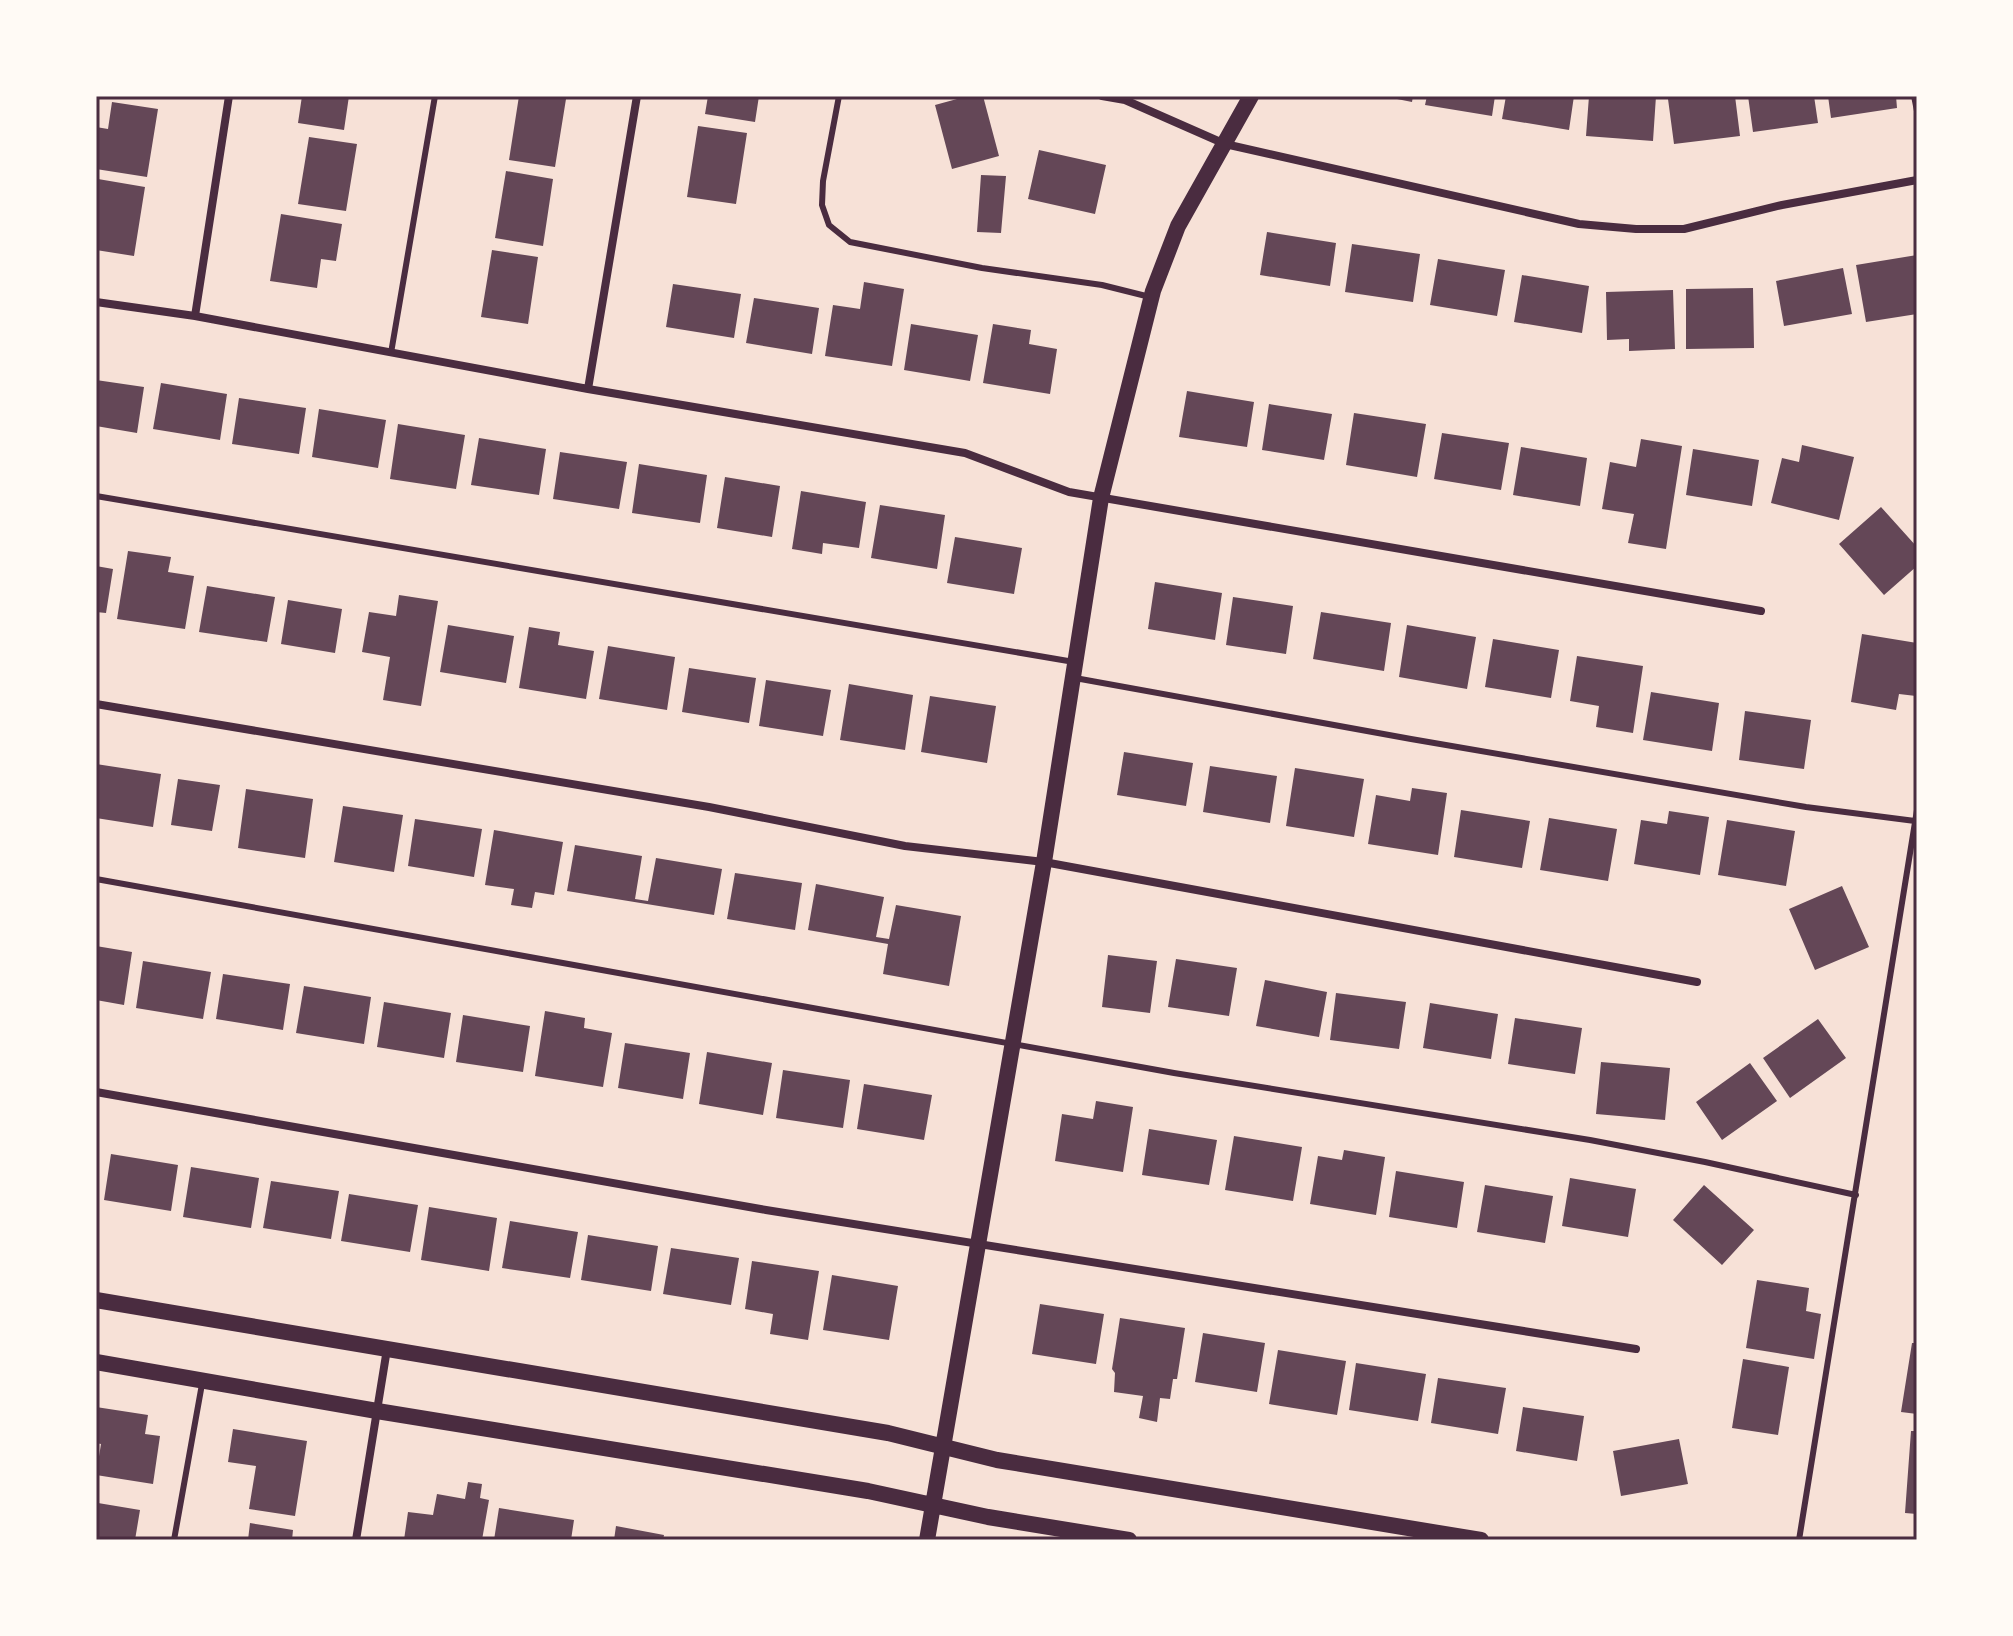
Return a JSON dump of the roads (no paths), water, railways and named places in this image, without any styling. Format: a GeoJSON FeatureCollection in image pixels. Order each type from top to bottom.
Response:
{"type":"FeatureCollection","features":[{"type":"Feature","properties":{"kind":"main road"},"geometry":{"type":"LineString","coordinates":[[927,1540],[1044,862],[1101,498],[1152,297],[1178,226],[1251,96]]}},
{"type":"Feature","properties":{"kind":"main road"},"geometry":{"type":"LineString","coordinates":[[96,1300],[888,1433],[997,1460],[1481,1540]]}},
{"type":"Feature","properties":{"kind":"main road"},"geometry":{"type":"LineString","coordinates":[[96,1362],[868,1491],[988,1517],[1129,1540]]}},
{"type":"Feature","properties":{"kind":"street"},"geometry":{"type":"LineString","coordinates":[[195,316],[229,96]]}},
{"type":"Feature","properties":{"kind":"street"},"geometry":{"type":"LineString","coordinates":[[588,389],[637,96]]}},
{"type":"Feature","properties":{"kind":"street"},"geometry":{"type":"LineString","coordinates":[[1102,96],[1125,100],[1225,144],[1579,224],[1684,229],[1782,205],[1917,180]]}},
{"type":"Feature","properties":{"kind":"street"},"geometry":{"type":"LineString","coordinates":[[96,302],[195,316],[588,389],[965,453],[1052,487],[1101,498],[1761,611]]}},
{"type":"Feature","properties":{"kind":"street"},"geometry":{"type":"LineString","coordinates":[[96,704],[709,807],[905,846],[1044,862],[1697,982]]}},
{"type":"Feature","properties":{"kind":"street"},"geometry":{"type":"LineString","coordinates":[[96,1092],[750,1208],[1636,1349]]}},
{"type":"Feature","properties":{"kind":"street"},"geometry":{"type":"LineString","coordinates":[[356,1540],[387,1349]]}},
{"type":"Feature","properties":{"kind":"lane"},"geometry":{"type":"LineString","coordinates":[[391,353],[435,96]]}},
{"type":"Feature","properties":{"kind":"lane"},"geometry":{"type":"LineString","coordinates":[[839,96],[823,181],[822,205],[829,225],[850,242],[982,268],[1102,285],[1152,297]]}},
{"type":"Feature","properties":{"kind":"lane"},"geometry":{"type":"LineString","coordinates":[[1914,96],[1917,111]]}},
{"type":"Feature","properties":{"kind":"lane"},"geometry":{"type":"LineString","coordinates":[[96,496],[1073,670],[1397,737],[1806,807],[1915,821]]}},
{"type":"Feature","properties":{"kind":"lane"},"geometry":{"type":"LineString","coordinates":[[1799,1540],[1917,810]]}},
{"type":"Feature","properties":{"kind":"lane"},"geometry":{"type":"LineString","coordinates":[[96,879],[1174,1073],[1590,1140],[1856,1195]]}},
{"type":"Feature","properties":{"kind":"lane"},"geometry":{"type":"LineString","coordinates":[[174,1540],[203,1381]]}}]}
